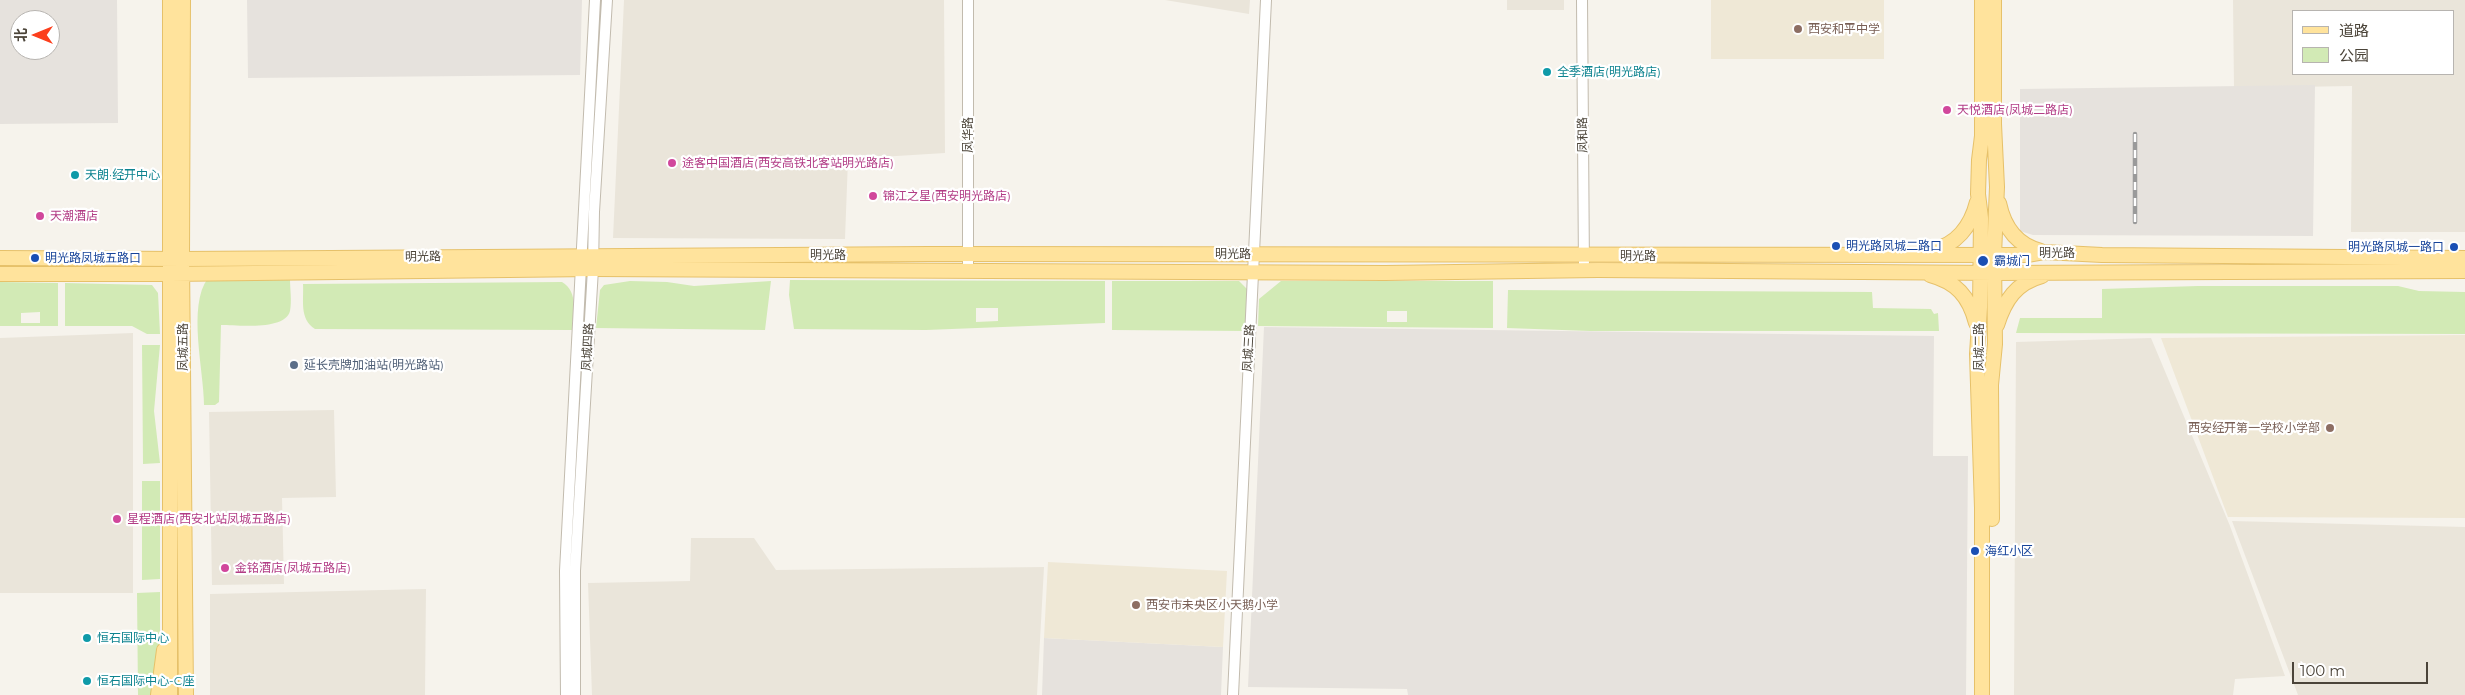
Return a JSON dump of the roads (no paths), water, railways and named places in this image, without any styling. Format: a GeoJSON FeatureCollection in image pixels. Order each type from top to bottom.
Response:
{"type":"FeatureCollection","features":[{"type":"Feature","properties":{"kind":"main road","name":"凤城五路"},"geometry":{"type":"LineString","coordinates":[[170,0],[186,695]]}},
{"type":"Feature","properties":{"kind":"main road","name":"凤城五路"},"geometry":{"type":"LineString","coordinates":[[170,695],[170,613],[183,0]]}},
{"type":"Feature","properties":{"kind":"main road","name":"凤城二路"},"geometry":{"type":"LineString","coordinates":[[1982,0],[1982,136],[1978,194],[1987,254]]}},
{"type":"Feature","properties":{"kind":"main road","name":"凤城二路"},"geometry":{"type":"LineString","coordinates":[[1992,695],[1992,385],[1995,330],[1987,273],[1987,254],[1997,186],[1994,124],[1994,0]]}},
{"type":"Feature","properties":{"kind":"main road"},"geometry":{"type":"LineString","coordinates":[[1997,186],[2003,218],[2008,229],[2025,245],[2044,252]]}},
{"type":"Feature","properties":{"kind":"main road"},"geometry":{"type":"LineString","coordinates":[[1912,253],[1937,249],[1956,239],[1968,225],[1978,194]]}},
{"type":"Feature","properties":{"kind":"main road","name":"明光路"},"geometry":{"type":"LineString","coordinates":[[0,274],[177,266],[587,263],[967,254],[1584,256],[1912,253],[2027,254],[2044,252],[2102,255],[2465,258]]}},
{"type":"Feature","properties":{"kind":"main road","name":"明光路"},"geometry":{"type":"LineString","coordinates":[[0,258],[177,266]]}},
{"type":"Feature","properties":{"kind":"main road","name":"明光路"},"geometry":{"type":"LineString","coordinates":[[587,263],[968,270],[1253,272],[1584,270],[1987,273],[2465,271]]}},
{"type":"Feature","properties":{"kind":"main road"},"geometry":{"type":"LineString","coordinates":[[1912,271],[1943,279],[1961,291],[1972,311],[1977,337]]}},
{"type":"Feature","properties":{"kind":"main road"},"geometry":{"type":"LineString","coordinates":[[1995,330],[2005,304],[2015,290],[2029,280],[2058,272]]}},
{"type":"Feature","properties":{"kind":"main road","name":"凤城二路"},"geometry":{"type":"LineString","coordinates":[[1982,695],[1982,508],[1979,467],[1977,337],[1987,273]]}},
{"type":"Feature","properties":{"kind":"main road"},"geometry":{"type":"LineString","coordinates":[[158,695],[170,613]]}},
{"type":"Feature","properties":{"kind":"main road"},"geometry":{"type":"LineString","coordinates":[[185,647],[195,695]]}},
{"type":"Feature","properties":{"kind":"street","name":"凤城四路"},"geometry":{"type":"LineString","coordinates":[[575,695],[575,571],[596,0]]}},
{"type":"Feature","properties":{"kind":"street","name":"凤城四路"},"geometry":{"type":"LineString","coordinates":[[566,695],[566,571],[607,0]]}},
{"type":"Feature","properties":{"kind":"street","name":"凤华路"},"geometry":{"type":"LineString","coordinates":[[968,0],[968,270]]}},
{"type":"Feature","properties":{"kind":"street","name":"凤城三路"},"geometry":{"type":"LineString","coordinates":[[1233,695],[1266,0]]}},
{"type":"Feature","properties":{"kind":"street","name":"凤和路"},"geometry":{"type":"LineString","coordinates":[[1582,0],[1584,270]]}},
{"type":"Feature","properties":{"kind":"railway"},"geometry":{"type":"LineString","coordinates":[[2135,134],[2135,222]]}},
{"type":"Feature","properties":{"kind":"place","name":"西安和平中学"},"geometry":{"type":"Point","coordinates":[1798,29]}},
{"type":"Feature","properties":{"kind":"place","name":"全季酒店(明光路店)"},"geometry":{"type":"Point","coordinates":[1547,72]}},
{"type":"Feature","properties":{"kind":"place","name":"天悦酒店(凤城二路店)"},"geometry":{"type":"Point","coordinates":[1947,110]}},
{"type":"Feature","properties":{"kind":"place","name":"途客中国酒店(西安高铁北客站明光路店)"},"geometry":{"type":"Point","coordinates":[672,163]}},
{"type":"Feature","properties":{"kind":"place","name":"天朗·经开中心"},"geometry":{"type":"Point","coordinates":[75,175]}},
{"type":"Feature","properties":{"kind":"place","name":"锦江之星(西安明光路店)"},"geometry":{"type":"Point","coordinates":[873,196]}},
{"type":"Feature","properties":{"kind":"place","name":"天潮酒店"},"geometry":{"type":"Point","coordinates":[40,216]}},
{"type":"Feature","properties":{"kind":"place","name":"明光路凤城二路口"},"geometry":{"type":"Point","coordinates":[1836,246]}},
{"type":"Feature","properties":{"kind":"place","name":"明光路凤城一路口"},"geometry":{"type":"Point","coordinates":[2454,247]}},
{"type":"Feature","properties":{"kind":"place","name":"明光路凤城五路口"},"geometry":{"type":"Point","coordinates":[35,258]}},
{"type":"Feature","properties":{"kind":"place","name":"霸城门"},"geometry":{"type":"Point","coordinates":[1983,261]}},
{"type":"Feature","properties":{"kind":"place","name":"延长壳牌加油站(明光路站)"},"geometry":{"type":"Point","coordinates":[294,365]}},
{"type":"Feature","properties":{"kind":"place","name":"西安经开第一学校小学部"},"geometry":{"type":"Point","coordinates":[2330,428]}},
{"type":"Feature","properties":{"kind":"place","name":"星程酒店(西安北站凤城五路店)"},"geometry":{"type":"Point","coordinates":[117,519]}},
{"type":"Feature","properties":{"kind":"place","name":"海红小区"},"geometry":{"type":"Point","coordinates":[1975,551]}},
{"type":"Feature","properties":{"kind":"place","name":"金铭酒店(凤城五路店)"},"geometry":{"type":"Point","coordinates":[225,568]}},
{"type":"Feature","properties":{"kind":"place","name":"西安市未央区小天鹅小学"},"geometry":{"type":"Point","coordinates":[1136,605]}},
{"type":"Feature","properties":{"kind":"place","name":"恒石国际中心"},"geometry":{"type":"Point","coordinates":[87,638]}},
{"type":"Feature","properties":{"kind":"place","name":"恒石国际中心-C座"},"geometry":{"type":"Point","coordinates":[87,681]}}]}
